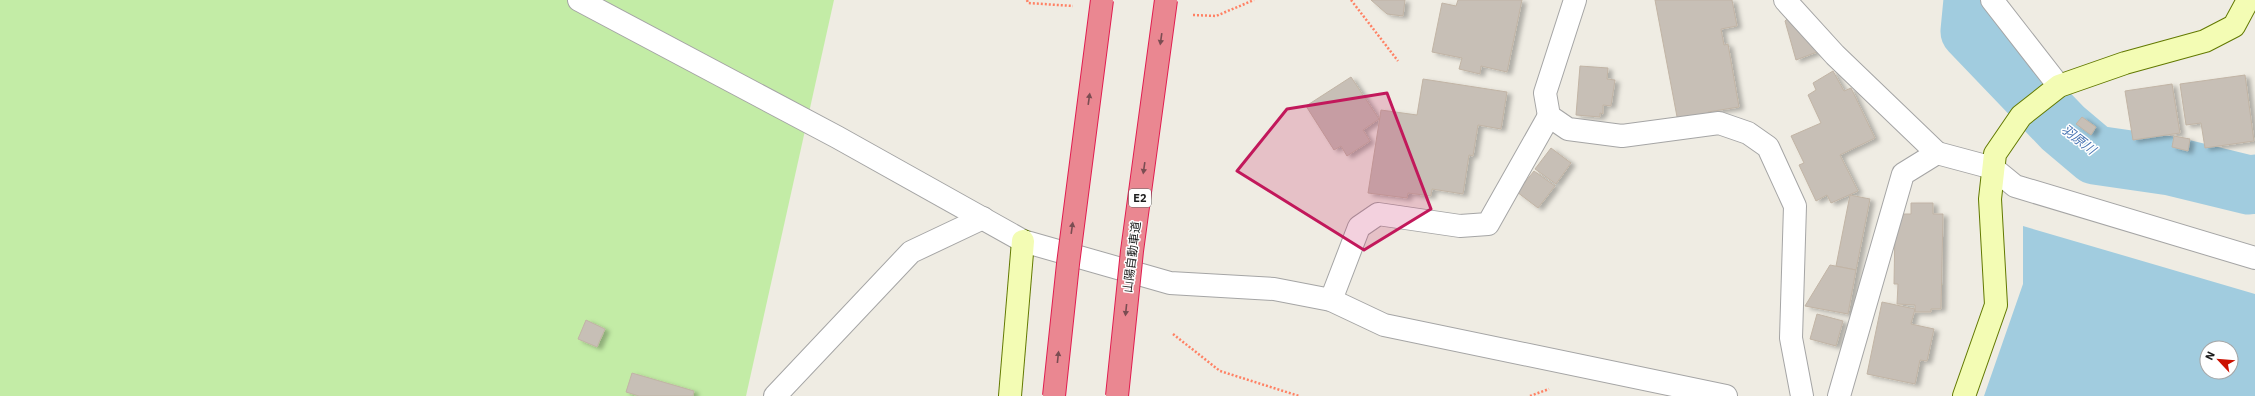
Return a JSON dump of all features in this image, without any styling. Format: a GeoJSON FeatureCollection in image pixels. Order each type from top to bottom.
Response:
{"type":"FeatureCollection","features":[{"type":"Feature","properties":{"kind":"highway"},"geometry":{"type":"LineString","coordinates":[[1054,396],[1068,264],[1102,0]]}},
{"type":"Feature","properties":{"kind":"highway","name":"山陽自動車道"},"geometry":{"type":"LineString","coordinates":[[1117,396],[1132,251],[1166,0]]}},
{"type":"Feature","properties":{"kind":"street"},"geometry":{"type":"LineString","coordinates":[[579,0],[836,137],[1023,241],[1170,283],[1274,289],[1331,300],[1384,325],[1726,396]]}},
{"type":"Feature","properties":{"kind":"street"},"geometry":{"type":"LineString","coordinates":[[1331,300],[1359,228],[1378,214],[1460,226],[1488,224],[1549,116],[1545,93],[1575,0]]}},
{"type":"Feature","properties":{"kind":"street"},"geometry":{"type":"LineString","coordinates":[[1785,0],[1835,55],[1937,153],[1993,168],[2015,186],[2255,258]]}},
{"type":"Feature","properties":{"kind":"street"},"geometry":{"type":"LineString","coordinates":[[1992,0],[2059,86]]}},
{"type":"Feature","properties":{"kind":"street"},"geometry":{"type":"LineString","coordinates":[[1964,396],[1996,305],[1990,199],[1995,154],[2021,116],[2059,86],[2126,63],[2205,41],[2234,26],[2248,0]]}},
{"type":"Feature","properties":{"kind":"street"},"geometry":{"type":"LineString","coordinates":[[1549,116],[1568,129],[1622,136],[1719,123],[1748,133],[1768,146],[1795,206],[1792,338],[1802,396]]}},
{"type":"Feature","properties":{"kind":"street"},"geometry":{"type":"LineString","coordinates":[[1839,396],[1903,174],[1937,153]]}},
{"type":"Feature","properties":{"kind":"street"},"geometry":{"type":"LineString","coordinates":[[775,396],[911,252],[983,218]]}},
{"type":"Feature","properties":{"kind":"street"},"geometry":{"type":"LineString","coordinates":[[1010,396],[1023,241]]}},
{"type":"Feature","properties":{"kind":"path"},"geometry":{"type":"LineString","coordinates":[[1351,0],[1398,61]]}},
{"type":"Feature","properties":{"kind":"path"},"geometry":{"type":"LineString","coordinates":[[1173,334],[1220,371],[1299,396]]}},
{"type":"Feature","properties":{"kind":"highlighted area"},"geometry":{"type":"Polygon","coordinates":[[[1387,93],[1431,209],[1364,250],[1237,171],[1287,109],[1387,93]]]}},
{"type":"Feature","properties":{"kind":"green space"},"geometry":{"type":"Polygon","coordinates":[[[0,0],[834,0],[746,396],[0,396],[0,0]]]}},
{"type":"Feature","properties":{"kind":"water"},"geometry":{"type":"Polygon","coordinates":[[[2023,226],[2255,294],[2255,396],[1984,396],[2023,284],[2023,226]]]}},
{"type":"Feature","properties":{"kind":"building"},"geometry":{"type":"Polygon","coordinates":[[[1371,0],[1405,0],[1403,16],[1387,14],[1371,0]]]}},
{"type":"Feature","properties":{"kind":"building"},"geometry":{"type":"Polygon","coordinates":[[[1458,0],[1522,0],[1507,72],[1481,66],[1480,74],[1459,69],[1462,58],[1432,52],[1442,3],[1456,6],[1458,0]]]}},
{"type":"Feature","properties":{"kind":"building"},"geometry":{"type":"Polygon","coordinates":[[[1655,0],[1732,0],[1737,26],[1721,29],[1724,45],[1728,44],[1739,107],[1708,112],[1709,117],[1678,122],[1655,0]]]}},
{"type":"Feature","properties":{"kind":"building"},"geometry":{"type":"Polygon","coordinates":[[[1788,18],[1817,52],[1796,60],[1785,21],[1788,18]]]}},
{"type":"Feature","properties":{"kind":"building"},"geometry":{"type":"Polygon","coordinates":[[[1580,66],[1608,68],[1607,79],[1615,80],[1611,106],[1603,105],[1603,114],[1600,113],[1600,117],[1576,115],[1580,66]]]}},
{"type":"Feature","properties":{"kind":"building"},"geometry":{"type":"Polygon","coordinates":[[[1833,71],[1844,91],[1851,88],[1875,138],[1840,155],[1858,191],[1831,203],[1827,195],[1816,201],[1799,165],[1804,163],[1791,136],[1821,123],[1808,95],[1816,90],[1813,83],[1833,71]]]}},
{"type":"Feature","properties":{"kind":"building"},"geometry":{"type":"Polygon","coordinates":[[[2245,75],[2254,141],[2205,148],[2201,123],[2186,125],[2180,84],[2245,75]]]}},
{"type":"Feature","properties":{"kind":"building"},"geometry":{"type":"Polygon","coordinates":[[[1351,77],[1379,119],[1363,130],[1370,141],[1347,156],[1341,146],[1334,150],[1306,106],[1351,77]]]}},
{"type":"Feature","properties":{"kind":"building"},"geometry":{"type":"Polygon","coordinates":[[[1423,79],[1507,92],[1501,129],[1478,125],[1473,156],[1469,155],[1463,194],[1432,189],[1431,196],[1408,193],[1407,198],[1368,193],[1381,110],[1417,115],[1423,79]]]}},
{"type":"Feature","properties":{"kind":"building"},"geometry":{"type":"Polygon","coordinates":[[[2172,84],[2180,133],[2133,140],[2125,91],[2172,84]]]}},
{"type":"Feature","properties":{"kind":"building"},"geometry":{"type":"Polygon","coordinates":[[[2082,117],[2096,127],[2091,135],[2076,124],[2082,117]]]}},
{"type":"Feature","properties":{"kind":"building"},"geometry":{"type":"Polygon","coordinates":[[[2174,136],[2190,139],[2188,151],[2172,147],[2174,136]]]}},
{"type":"Feature","properties":{"kind":"building"},"geometry":{"type":"Polygon","coordinates":[[[1551,148],[1571,163],[1556,184],[1535,169],[1551,148]]]}},
{"type":"Feature","properties":{"kind":"building"},"geometry":{"type":"Polygon","coordinates":[[[1534,171],[1555,186],[1538,208],[1517,192],[1534,171]]]}},
{"type":"Feature","properties":{"kind":"building"},"geometry":{"type":"Polygon","coordinates":[[[1850,195],[1870,199],[1856,270],[1836,266],[1850,195]]]}},
{"type":"Feature","properties":{"kind":"building"},"geometry":{"type":"Polygon","coordinates":[[[1911,203],[1933,203],[1933,214],[1943,214],[1941,309],[1931,309],[1931,312],[1915,312],[1915,305],[1897,304],[1898,284],[1894,284],[1895,228],[1904,214],[1911,214],[1911,203]]]}},
{"type":"Feature","properties":{"kind":"building"},"geometry":{"type":"Polygon","coordinates":[[[1830,265],[1856,270],[1848,314],[1805,306],[1830,265]]]}},
{"type":"Feature","properties":{"kind":"building"},"geometry":{"type":"Polygon","coordinates":[[[1882,302],[1915,309],[1911,324],[1934,329],[1927,361],[1920,360],[1915,384],[1867,374],[1882,302]]]}},
{"type":"Feature","properties":{"kind":"building"},"geometry":{"type":"Polygon","coordinates":[[[1817,314],[1843,321],[1836,346],[1810,339],[1817,314]]]}},
{"type":"Feature","properties":{"kind":"building"},"geometry":{"type":"Polygon","coordinates":[[[586,320],[605,329],[597,347],[578,339],[586,320]]]}},
{"type":"Feature","properties":{"kind":"building"},"geometry":{"type":"Polygon","coordinates":[[[632,373],[694,391],[693,396],[639,396],[626,392],[632,373]]]}},
{"type":"Feature","properties":{"kind":"waterway","name":"羽原川"},"geometry":{"type":"LineString","coordinates":[[1973,0],[1970,31],[2063,128],[2095,155],[2171,166],[2249,185],[2255,184]]}}]}
